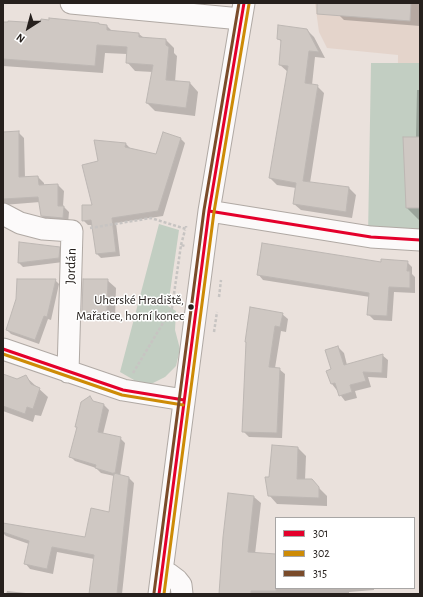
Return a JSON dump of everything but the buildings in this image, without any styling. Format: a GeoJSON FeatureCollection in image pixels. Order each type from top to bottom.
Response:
{"type":"FeatureCollection","features":[{"type":"Feature","properties":{"kind":"street"},"geometry":{"type":"LineString","coordinates":[[72,3],[243,11],[209,211],[159,594]]}},
{"type":"Feature","properties":{"kind":"street"},"geometry":{"type":"LineString","coordinates":[[209,211],[371,238],[420,240]]}},
{"type":"Feature","properties":{"kind":"street","name":"Jordán"},"geometry":{"type":"LineString","coordinates":[[3,214],[20,223],[43,229],[72,231],[68,372]]}},
{"type":"Feature","properties":{"kind":"street"},"geometry":{"type":"LineString","coordinates":[[3,349],[123,390],[184,400]]}},
{"type":"Feature","properties":{"kind":"street"},"geometry":{"type":"LineString","coordinates":[[162,573],[169,574],[177,580],[181,585],[182,594]]}},
{"type":"Feature","properties":{"kind":"path"},"geometry":{"type":"LineString","coordinates":[[72,231],[151,218],[186,229]]}},
{"type":"Feature","properties":{"kind":"path"},"geometry":{"type":"LineString","coordinates":[[133,374],[172,308],[181,245],[187,222]]}},
{"type":"Feature","properties":{"kind":"path"},"geometry":{"type":"LineString","coordinates":[[181,245],[204,249]]}},
{"type":"Feature","properties":{"kind":"shaded area"},"geometry":{"type":"Polygon","coordinates":[[[315,3],[420,3],[420,229],[397,229],[398,55],[327,48],[319,32],[315,3]]]}},
{"type":"Feature","properties":{"kind":"shaded area"},"geometry":{"type":"Polygon","coordinates":[[[371,63],[420,63],[420,243],[368,236],[371,63]]]}},
{"type":"Feature","properties":{"kind":"shaded area"},"geometry":{"type":"Polygon","coordinates":[[[159,224],[179,230],[168,306],[176,311],[175,330],[180,349],[176,366],[165,377],[153,383],[133,384],[134,380],[120,372],[159,224]]]}},
{"type":"Feature","properties":{"kind":"transit line","name":"315"},"geometry":{"type":"LineString","coordinates":[[154,593],[204,210],[239,3]]}},
{"type":"Feature","properties":{"kind":"transit line","name":"301"},"geometry":{"type":"LineString","coordinates":[[159,594],[209,211],[244,3]]}},
{"type":"Feature","properties":{"kind":"transit line","name":"302"},"geometry":{"type":"LineString","coordinates":[[164,594],[214,212],[249,4]]}},
{"type":"Feature","properties":{"kind":"transit line","name":"301"},"geometry":{"type":"LineString","coordinates":[[209,211],[371,237],[420,240]]}},
{"type":"Feature","properties":{"kind":"transit line","name":"301"},"geometry":{"type":"LineString","coordinates":[[3,349],[123,390],[184,400]]}},
{"type":"Feature","properties":{"kind":"transit line","name":"302"},"geometry":{"type":"LineString","coordinates":[[3,354],[122,395],[183,405]]}},
{"type":"Feature","properties":{"kind":"place","name":"Uherské Hradiště, Mařatice, horní konec"},"geometry":{"type":"Point","coordinates":[191,307]}}]}
